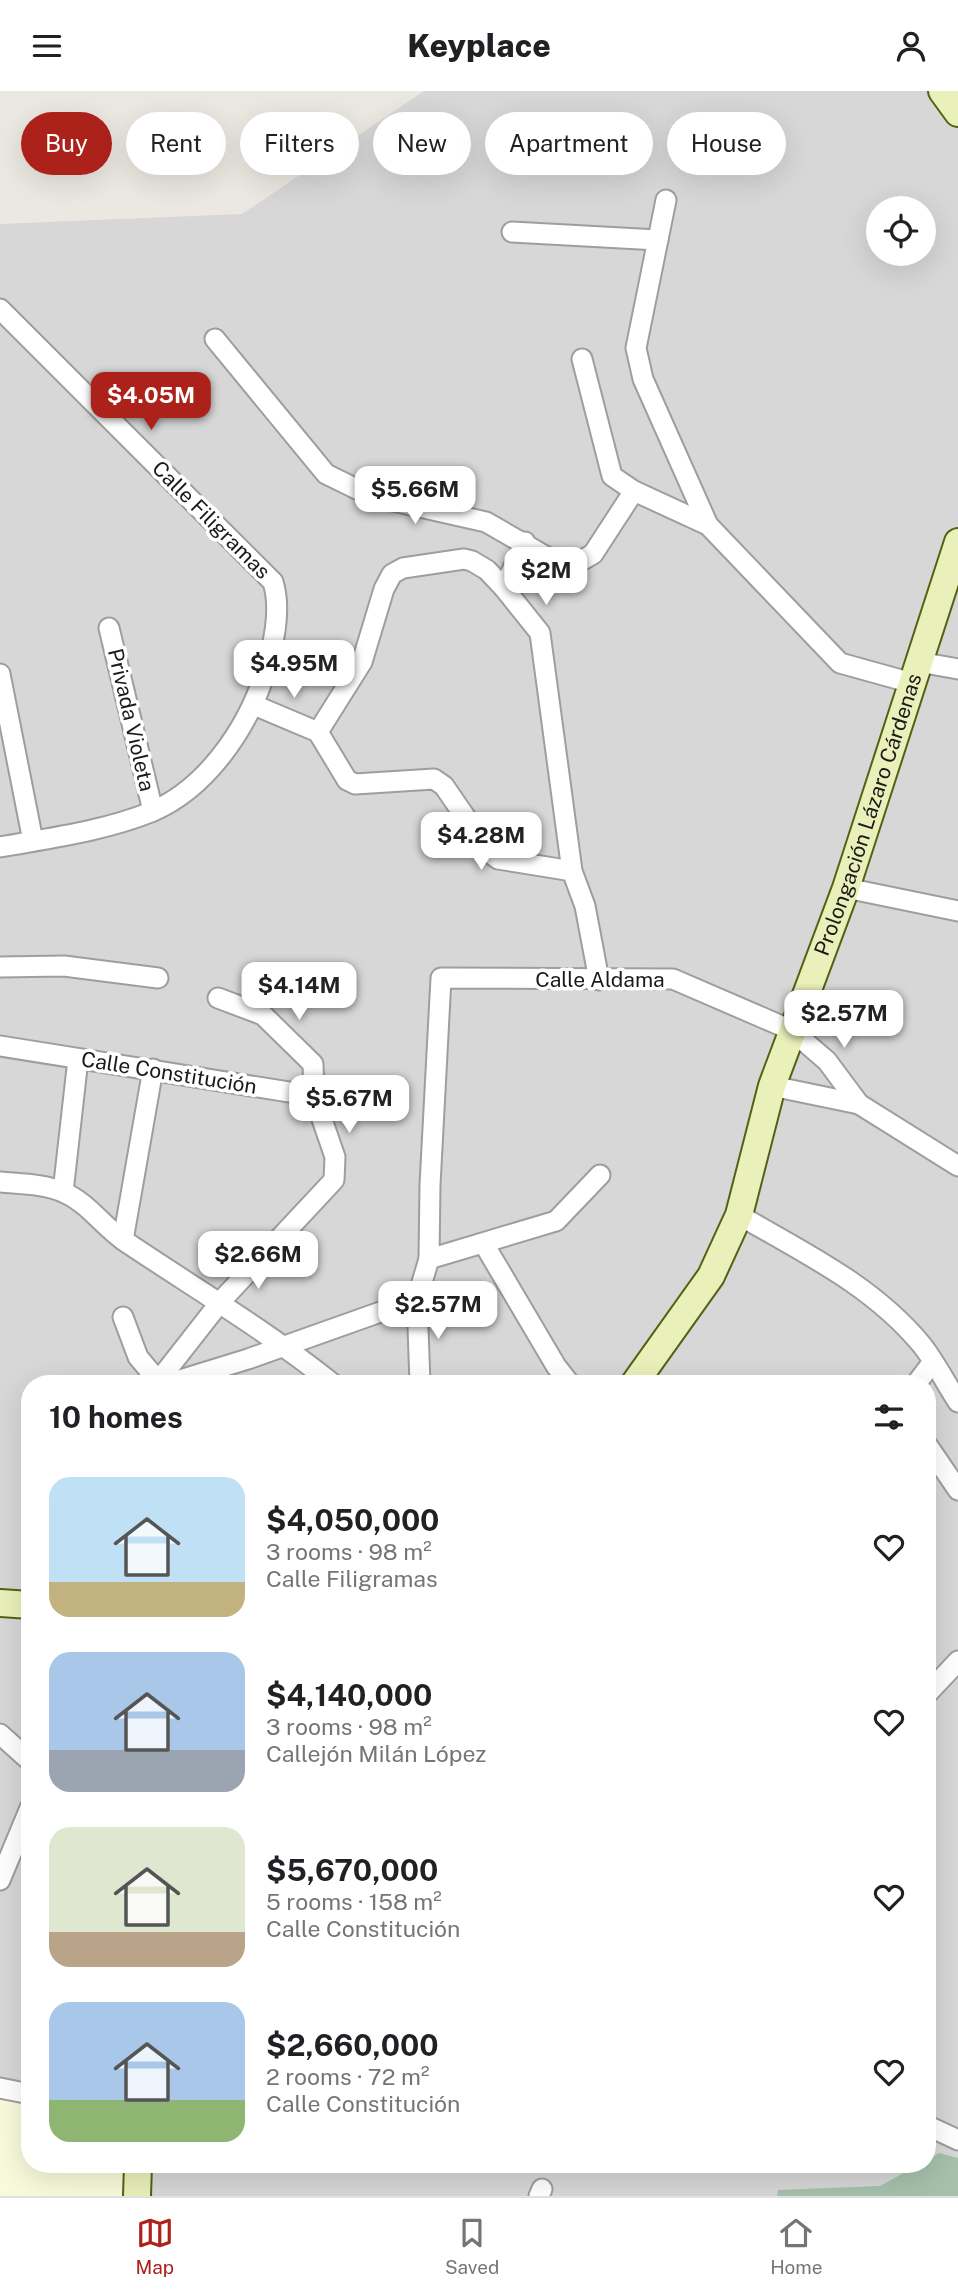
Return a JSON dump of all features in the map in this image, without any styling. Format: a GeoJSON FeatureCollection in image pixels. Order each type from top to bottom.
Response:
{"type":"FeatureCollection","features":[{"type":"Feature","properties":{"kind":"main road"},"geometry":{"type":"LineString","coordinates":[[942,91],[958,113]]}},
{"type":"Feature","properties":{"kind":"main road","name":"Prolongación Lázaro Cárdenas"},"geometry":{"type":"LineString","coordinates":[[640,1375],[711,1276],[739,1215],[772,1086],[846,888],[915,673],[951,584],[958,542]]}},
{"type":"Feature","properties":{"kind":"main road"},"geometry":{"type":"LineString","coordinates":[[0,1603],[21,1604]]}},
{"type":"Feature","properties":{"kind":"main road"},"geometry":{"type":"LineString","coordinates":[[137,2196],[138,2173]]}},
{"type":"Feature","properties":{"kind":"street"},"geometry":{"type":"LineString","coordinates":[[666,199],[636,348],[643,379],[708,525],[841,663],[915,673],[958,669]]}},
{"type":"Feature","properties":{"kind":"street"},"geometry":{"type":"LineString","coordinates":[[512,232],[658,240]]}},
{"type":"Feature","properties":{"kind":"street","name":"Calle Filigramas"},"geometry":{"type":"LineString","coordinates":[[0,309],[273,582],[279,601],[269,661],[254,705],[234,740],[195,782],[153,811],[106,826],[0,847]]}},
{"type":"Feature","properties":{"kind":"street"},"geometry":{"type":"LineString","coordinates":[[215,339],[326,474],[371,496],[486,522],[525,542],[559,564],[579,562],[593,554],[634,491]]}},
{"type":"Feature","properties":{"kind":"street"},"geometry":{"type":"LineString","coordinates":[[582,359],[612,476],[634,491],[708,525]]}},
{"type":"Feature","properties":{"kind":"street"},"geometry":{"type":"LineString","coordinates":[[505,588],[525,542]]}},
{"type":"Feature","properties":{"kind":"street"},"geometry":{"type":"LineString","coordinates":[[317,732],[362,662],[384,589],[392,574],[403,568],[464,559],[487,570],[505,588],[540,633],[572,871],[585,906],[600,980]]}},
{"type":"Feature","properties":{"kind":"street","name":"Privada Violeta"},"geometry":{"type":"LineString","coordinates":[[109,628],[153,811]]}},
{"type":"Feature","properties":{"kind":"street"},"geometry":{"type":"LineString","coordinates":[[0,674],[33,841]]}},
{"type":"Feature","properties":{"kind":"street"},"geometry":{"type":"LineString","coordinates":[[254,705],[317,732],[347,780],[355,784],[426,778],[444,786],[490,853],[498,859],[572,871]]}},
{"type":"Feature","properties":{"kind":"street"},"geometry":{"type":"LineString","coordinates":[[846,888],[958,911]]}},
{"type":"Feature","properties":{"kind":"street"},"geometry":{"type":"LineString","coordinates":[[0,967],[64,967],[158,978]]}},
{"type":"Feature","properties":{"kind":"street","name":"Calle Aldama"},"geometry":{"type":"LineString","coordinates":[[429,1259],[430,1185],[441,978],[673,979],[791,1030],[827,1061],[859,1104]]}},
{"type":"Feature","properties":{"kind":"street"},"geometry":{"type":"LineString","coordinates":[[166,1375],[220,1301],[334,1179],[335,1157],[314,1096],[315,1070],[310,1061],[263,1015],[218,998]]}},
{"type":"Feature","properties":{"kind":"street","name":"Calle Constitución"},"geometry":{"type":"LineString","coordinates":[[0,1046],[314,1096]]}},
{"type":"Feature","properties":{"kind":"street"},"geometry":{"type":"LineString","coordinates":[[63,1192],[78,1059]]}},
{"type":"Feature","properties":{"kind":"street"},"geometry":{"type":"LineString","coordinates":[[123,1240],[153,1069]]}},
{"type":"Feature","properties":{"kind":"street"},"geometry":{"type":"LineString","coordinates":[[772,1086],[859,1104],[958,1165]]}},
{"type":"Feature","properties":{"kind":"street"},"geometry":{"type":"LineString","coordinates":[[420,1375],[417,1299],[429,1259],[556,1221],[600,1175]]}},
{"type":"Feature","properties":{"kind":"street"},"geometry":{"type":"LineString","coordinates":[[0,1182],[63,1192],[83,1203],[123,1240],[220,1301],[322,1375]]}},
{"type":"Feature","properties":{"kind":"street"},"geometry":{"type":"LineString","coordinates":[[739,1215],[854,1281],[889,1310],[922,1346],[958,1402]]}},
{"type":"Feature","properties":{"kind":"street"},"geometry":{"type":"LineString","coordinates":[[484,1244],[563,1375]]}},
{"type":"Feature","properties":{"kind":"street"},"geometry":{"type":"LineString","coordinates":[[186,1375],[284,1345],[417,1299]]}},
{"type":"Feature","properties":{"kind":"street"},"geometry":{"type":"LineString","coordinates":[[123,1317],[138,1357],[153,1375]]}},
{"type":"Feature","properties":{"kind":"street"},"geometry":{"type":"LineString","coordinates":[[923,1375],[932,1363]]}},
{"type":"Feature","properties":{"kind":"street"},"geometry":{"type":"LineString","coordinates":[[936,1458],[958,1490]]}},
{"type":"Feature","properties":{"kind":"street"},"geometry":{"type":"LineString","coordinates":[[936,1684],[958,1661]]}},
{"type":"Feature","properties":{"kind":"street"},"geometry":{"type":"LineString","coordinates":[[0,1734],[21,1753]]}},
{"type":"Feature","properties":{"kind":"street"},"geometry":{"type":"LineString","coordinates":[[0,1880],[21,1830]]}},
{"type":"Feature","properties":{"kind":"street"},"geometry":{"type":"LineString","coordinates":[[0,2088],[21,2092]]}},
{"type":"Feature","properties":{"kind":"street"},"geometry":{"type":"LineString","coordinates":[[936,2130],[958,2140]]}},
{"type":"Feature","properties":{"kind":"shaded area"},"geometry":{"type":"Polygon","coordinates":[[[424,91],[958,91],[958,2196],[0,2196],[0,224],[242,214],[300,175],[359,175],[359,135],[373,125],[373,175],[471,175],[471,112],[393,112],[424,91]]]}},
{"type":"Feature","properties":{"kind":"shaded area"},"geometry":{"type":"Polygon","coordinates":[[[0,2094],[21,2101],[21,2173],[123,2173],[122,2196],[0,2196],[0,2094]]]}},
{"type":"Feature","properties":{"kind":"shaded area"},"geometry":{"type":"Polygon","coordinates":[[[939,2153],[958,2158],[958,2196],[777,2196],[778,2190],[880,2186],[904,2173],[936,2173],[936,2155],[939,2153]]]}}]}
